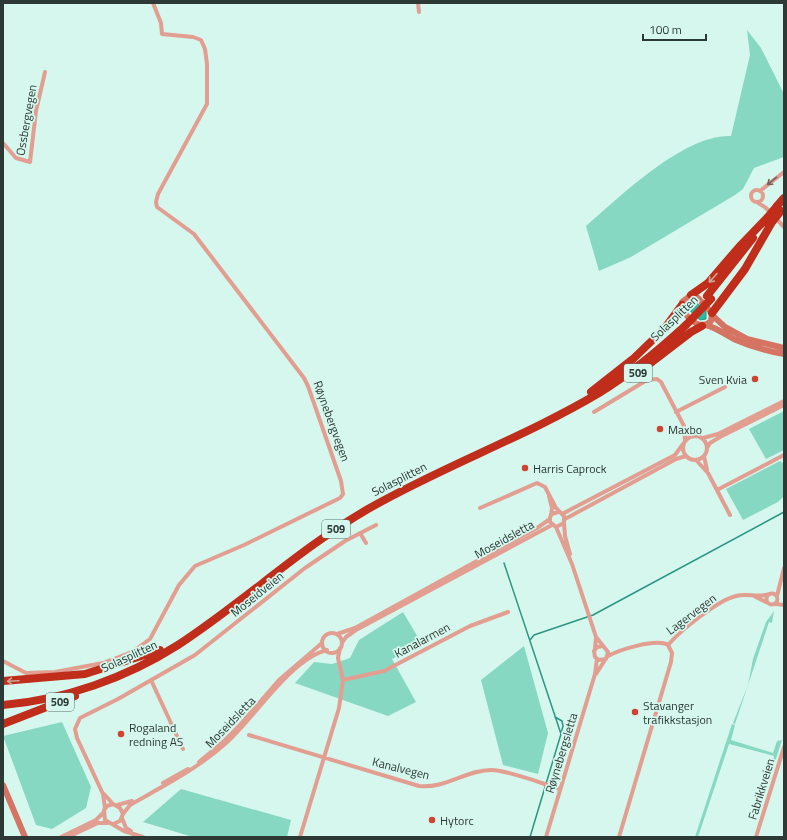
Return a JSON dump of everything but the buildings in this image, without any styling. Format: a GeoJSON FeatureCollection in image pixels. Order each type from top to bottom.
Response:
{"type":"FeatureCollection","features":[{"type":"Feature","properties":{"kind":"highway","name":"509"},"geometry":{"type":"LineString","coordinates":[[691,296],[704,288],[770,220],[781,208],[784,198]]}},
{"type":"Feature","properties":{"kind":"highway","name":"509"},"geometry":{"type":"LineString","coordinates":[[712,314],[745,269],[770,220]]}},
{"type":"Feature","properties":{"kind":"highway","name":"Solasplitten"},"geometry":{"type":"LineString","coordinates":[[3,705],[55,697],[116,677],[163,653],[192,635],[288,562],[338,527],[368,509],[415,484],[599,393],[630,372],[709,298],[770,220]]}},
{"type":"Feature","properties":{"kind":"highway","name":"509"},"geometry":{"type":"LineString","coordinates":[[591,392],[626,366],[670,322],[682,305]]}},
{"type":"Feature","properties":{"kind":"highway","name":"Solasplitten"},"geometry":{"type":"LineString","coordinates":[[3,701],[38,696],[76,686],[114,672],[160,650],[194,628],[307,542],[366,505],[591,392],[651,350],[684,323]]}},
{"type":"Feature","properties":{"kind":"highway","name":"509"},"geometry":{"type":"LineString","coordinates":[[567,410],[574,409],[612,389],[645,368],[691,332],[704,325]]}},
{"type":"Feature","properties":{"kind":"highway","name":"509"},"geometry":{"type":"LineString","coordinates":[[3,681],[85,674],[160,650]]}},
{"type":"Feature","properties":{"kind":"highway","name":"509"},"geometry":{"type":"LineString","coordinates":[[3,724],[99,686],[116,677]]}},
{"type":"Feature","properties":{"kind":"street","name":"Røynebergvegen"},"geometry":{"type":"LineString","coordinates":[[3,661],[26,673],[56,672],[91,666],[132,652],[150,639],[179,585],[195,566],[244,545],[340,498],[343,494],[342,481],[304,378],[194,234],[157,206],[158,194],[207,104],[207,71],[204,49],[201,40],[193,37],[162,34],[161,23],[153,3]]}},
{"type":"Feature","properties":{"kind":"street"},"geometry":{"type":"LineString","coordinates":[[418,3],[419,12]]}},
{"type":"Feature","properties":{"kind":"street","name":"Ossbergvegen"},"geometry":{"type":"LineString","coordinates":[[3,143],[16,158],[30,162],[36,111],[45,72]]}},
{"type":"Feature","properties":{"kind":"street"},"geometry":{"type":"LineString","coordinates":[[784,172],[760,191],[755,190],[751,194],[751,199],[766,208],[784,227]]}},
{"type":"Feature","properties":{"kind":"street"},"geometry":{"type":"LineString","coordinates":[[760,191],[766,208]]}},
{"type":"Feature","properties":{"kind":"street"},"geometry":{"type":"LineString","coordinates":[[757,202],[763,198]]}},
{"type":"Feature","properties":{"kind":"street"},"geometry":{"type":"LineString","coordinates":[[784,348],[747,339],[725,327],[698,298],[691,296],[684,299],[682,305],[684,313],[695,323],[704,325],[756,348],[784,354]]}},
{"type":"Feature","properties":{"kind":"street"},"geometry":{"type":"LineString","coordinates":[[704,325],[711,320],[712,314]]}},
{"type":"Feature","properties":{"kind":"street"},"geometry":{"type":"LineString","coordinates":[[680,342],[703,329],[713,329],[723,333]]}},
{"type":"Feature","properties":{"kind":"street"},"geometry":{"type":"LineString","coordinates":[[594,412],[652,379],[657,379],[661,382],[684,426],[694,435],[703,438],[718,434],[784,401]]}},
{"type":"Feature","properties":{"kind":"street"},"geometry":{"type":"LineString","coordinates":[[676,412],[725,387]]}},
{"type":"Feature","properties":{"kind":"street"},"geometry":{"type":"LineString","coordinates":[[730,515],[708,473],[704,456],[707,448],[710,443],[720,437],[784,405]]}},
{"type":"Feature","properties":{"kind":"street"},"geometry":{"type":"LineString","coordinates":[[684,426],[684,442],[682,448],[686,456]]}},
{"type":"Feature","properties":{"kind":"street"},"geometry":{"type":"LineString","coordinates":[[560,513],[675,455],[684,442],[694,435]]}},
{"type":"Feature","properties":{"kind":"street"},"geometry":{"type":"LineString","coordinates":[[703,438],[707,448]]}},
{"type":"Feature","properties":{"kind":"street"},"geometry":{"type":"LineString","coordinates":[[717,490],[784,455]]}},
{"type":"Feature","properties":{"kind":"street"},"geometry":{"type":"LineString","coordinates":[[564,521],[676,459],[686,456],[696,460],[708,473]]}},
{"type":"Feature","properties":{"kind":"street"},"geometry":{"type":"LineString","coordinates":[[696,460],[704,456]]}},
{"type":"Feature","properties":{"kind":"street"},"geometry":{"type":"LineString","coordinates":[[480,508],[532,484],[543,484],[564,521],[565,536],[572,564],[587,612],[596,637],[608,652],[607,657],[601,660],[597,659],[594,655],[596,637]]}},
{"type":"Feature","properties":{"kind":"street"},"geometry":{"type":"LineString","coordinates":[[548,492],[552,508],[550,517],[572,564]]}},
{"type":"Feature","properties":{"kind":"street","name":"Moseidsletta"},"geometry":{"type":"LineString","coordinates":[[337,634],[355,628],[451,576],[537,528],[550,517],[560,513]]}},
{"type":"Feature","properties":{"kind":"street","name":"Moseidsletta"},"geometry":{"type":"LineString","coordinates":[[342,644],[346,637],[356,630],[564,521]]}},
{"type":"Feature","properties":{"kind":"street","name":"Moseidveien"},"geometry":{"type":"LineString","coordinates":[[103,794],[75,729],[77,724],[85,715],[118,699],[195,655],[305,568],[345,541],[376,525]]}},
{"type":"Feature","properties":{"kind":"street"},"geometry":{"type":"LineString","coordinates":[[360,533],[366,543]]}},
{"type":"Feature","properties":{"kind":"street"},"geometry":{"type":"LineString","coordinates":[[776,604],[780,580],[784,568]]}},
{"type":"Feature","properties":{"kind":"street"},"geometry":{"type":"LineString","coordinates":[[768,603],[767,598],[780,580]]}},
{"type":"Feature","properties":{"kind":"street"},"geometry":{"type":"LineString","coordinates":[[771,594],[784,602]]}},
{"type":"Feature","properties":{"kind":"street","name":"Lagervegen"},"geometry":{"type":"LineString","coordinates":[[607,657],[620,650],[655,643],[668,645],[676,635],[722,602],[734,596],[763,596],[771,594]]}},
{"type":"Feature","properties":{"kind":"street"},"geometry":{"type":"LineString","coordinates":[[752,595],[772,605],[784,605]]}},
{"type":"Feature","properties":{"kind":"street","name":"Kanalarmen"},"geometry":{"type":"LineString","coordinates":[[342,680],[384,671],[470,626],[508,612]]}},
{"type":"Feature","properties":{"kind":"street"},"geometry":{"type":"LineString","coordinates":[[300,837],[339,708],[342,680],[339,662],[340,648],[342,644],[341,638],[337,634],[327,634],[323,638],[322,643],[324,649],[329,651],[339,662]]}},
{"type":"Feature","properties":{"kind":"street","name":"Moseidsletta"},"geometry":{"type":"LineString","coordinates":[[115,805],[128,803],[208,755],[240,726],[280,680],[322,643]]}},
{"type":"Feature","properties":{"kind":"street"},"geometry":{"type":"LineString","coordinates":[[619,837],[671,662],[672,653],[668,645]]}},
{"type":"Feature","properties":{"kind":"street"},"geometry":{"type":"LineString","coordinates":[[595,649],[605,647]]}},
{"type":"Feature","properties":{"kind":"street","name":"Lagervegen"},"geometry":{"type":"LineString","coordinates":[[605,647],[620,650]]}},
{"type":"Feature","properties":{"kind":"street"},"geometry":{"type":"LineString","coordinates":[[329,651],[340,648]]}},
{"type":"Feature","properties":{"kind":"street","name":"Moseidsletta"},"geometry":{"type":"LineString","coordinates":[[122,816],[130,805],[210,758],[241,728],[272,693],[309,658],[329,651]]}},
{"type":"Feature","properties":{"kind":"street","name":"Røynebergsletta"},"geometry":{"type":"LineString","coordinates":[[595,674],[607,657]]}},
{"type":"Feature","properties":{"kind":"street","name":"Røynebergsletta"},"geometry":{"type":"LineString","coordinates":[[546,837],[595,674],[597,659]]}},
{"type":"Feature","properties":{"kind":"street"},"geometry":{"type":"LineString","coordinates":[[151,680],[183,749]]}},
{"type":"Feature","properties":{"kind":"street"},"geometry":{"type":"LineString","coordinates":[[249,735],[324,757]]}},
{"type":"Feature","properties":{"kind":"street"},"geometry":{"type":"LineString","coordinates":[[170,745],[179,741]]}},
{"type":"Feature","properties":{"kind":"street","name":"Fabrikkveien"},"geometry":{"type":"LineString","coordinates":[[756,837],[784,747]]}},
{"type":"Feature","properties":{"kind":"street","name":"Kanalvegen"},"geometry":{"type":"LineString","coordinates":[[324,757],[426,786],[440,785],[476,773],[491,770],[560,789]]}},
{"type":"Feature","properties":{"kind":"street"},"geometry":{"type":"LineString","coordinates":[[3,784],[25,837]]}},
{"type":"Feature","properties":{"kind":"street"},"geometry":{"type":"LineString","coordinates":[[103,794],[115,805],[122,816],[126,828],[134,834]]}},
{"type":"Feature","properties":{"kind":"street"},"geometry":{"type":"LineString","coordinates":[[61,837],[96,820],[103,813],[105,808],[103,794]]}},
{"type":"Feature","properties":{"kind":"street"},"geometry":{"type":"LineString","coordinates":[[105,808],[115,805]]}},
{"type":"Feature","properties":{"kind":"street"},"geometry":{"type":"LineString","coordinates":[[103,813],[108,823]]}},
{"type":"Feature","properties":{"kind":"street"},"geometry":{"type":"LineString","coordinates":[[114,824],[122,816]]}},
{"type":"Feature","properties":{"kind":"street"},"geometry":{"type":"LineString","coordinates":[[68,837],[98,823],[114,824],[143,837]]}},
{"type":"Feature","properties":{"kind":"street"},"geometry":{"type":"LineString","coordinates":[[22,828],[31,837]]}},
{"type":"Feature","properties":{"kind":"shaded area"},"geometry":{"type":"Polygon","coordinates":[[[747,30],[761,48],[784,94],[784,157],[754,168],[743,189],[735,195],[631,257],[599,271],[586,226],[635,184],[674,156],[693,145],[713,138],[731,136],[750,55],[747,30]]]}},
{"type":"Feature","properties":{"kind":"shaded area"},"geometry":{"type":"Polygon","coordinates":[[[691,301],[696,302],[706,311],[706,319],[700,320],[688,309],[687,303],[691,301]]]}},
{"type":"Feature","properties":{"kind":"shaded area"},"geometry":{"type":"Polygon","coordinates":[[[784,411],[784,450],[766,459],[749,429],[784,411]]]}},
{"type":"Feature","properties":{"kind":"shaded area"},"geometry":{"type":"Polygon","coordinates":[[[780,461],[784,464],[784,496],[778,502],[743,520],[726,489],[780,461]]]}},
{"type":"Feature","properties":{"kind":"shaded area"},"geometry":{"type":"Polygon","coordinates":[[[774,611],[772,623],[769,622],[748,685],[753,659],[766,622],[774,611]]]}},
{"type":"Feature","properties":{"kind":"shaded area"},"geometry":{"type":"Polygon","coordinates":[[[403,612],[422,644],[392,659],[416,702],[388,716],[295,683],[314,662],[332,664],[350,658],[359,640],[403,612]]]}},
{"type":"Feature","properties":{"kind":"shaded area"},"geometry":{"type":"Polygon","coordinates":[[[524,646],[548,733],[538,774],[503,765],[481,680],[524,646]]]}},
{"type":"Feature","properties":{"kind":"shaded area"},"geometry":{"type":"Polygon","coordinates":[[[748,685],[735,724],[733,723],[748,685]]]}},
{"type":"Feature","properties":{"kind":"shaded area"},"geometry":{"type":"Polygon","coordinates":[[[62,722],[91,787],[86,808],[52,829],[36,825],[3,736],[62,722]]]}},
{"type":"Feature","properties":{"kind":"shaded area"},"geometry":{"type":"Polygon","coordinates":[[[732,724],[735,725],[731,740],[773,753],[777,741],[782,740],[774,765],[772,765],[774,756],[729,744],[698,837],[695,837],[732,724]]]}},
{"type":"Feature","properties":{"kind":"shaded area"},"geometry":{"type":"Polygon","coordinates":[[[181,789],[291,820],[287,837],[193,837],[143,822],[181,789]]]}},
{"type":"Feature","properties":{"kind":"waterway"},"geometry":{"type":"LineString","coordinates":[[530,640],[534,635],[593,615],[784,512]]}},
{"type":"Feature","properties":{"kind":"waterway"},"geometry":{"type":"LineString","coordinates":[[504,563],[561,734],[530,837]]}},
{"type":"Feature","properties":{"kind":"waterway"},"geometry":{"type":"LineString","coordinates":[[555,717],[562,721],[563,726],[561,733]]}},
{"type":"Feature","properties":{"kind":"place","name":"Sven Kvia"},"geometry":{"type":"Point","coordinates":[755,379]}},
{"type":"Feature","properties":{"kind":"place","name":"Maxbo"},"geometry":{"type":"Point","coordinates":[660,429]}},
{"type":"Feature","properties":{"kind":"place","name":"Harris Caprock"},"geometry":{"type":"Point","coordinates":[525,468]}},
{"type":"Feature","properties":{"kind":"place","name":"Stavanger trafikkstasjon"},"geometry":{"type":"Point","coordinates":[635,712]}},
{"type":"Feature","properties":{"kind":"place","name":"Rogaland redning AS"},"geometry":{"type":"Point","coordinates":[121,734]}},
{"type":"Feature","properties":{"kind":"place","name":"Hytorc"},"geometry":{"type":"Point","coordinates":[432,820]}}]}
